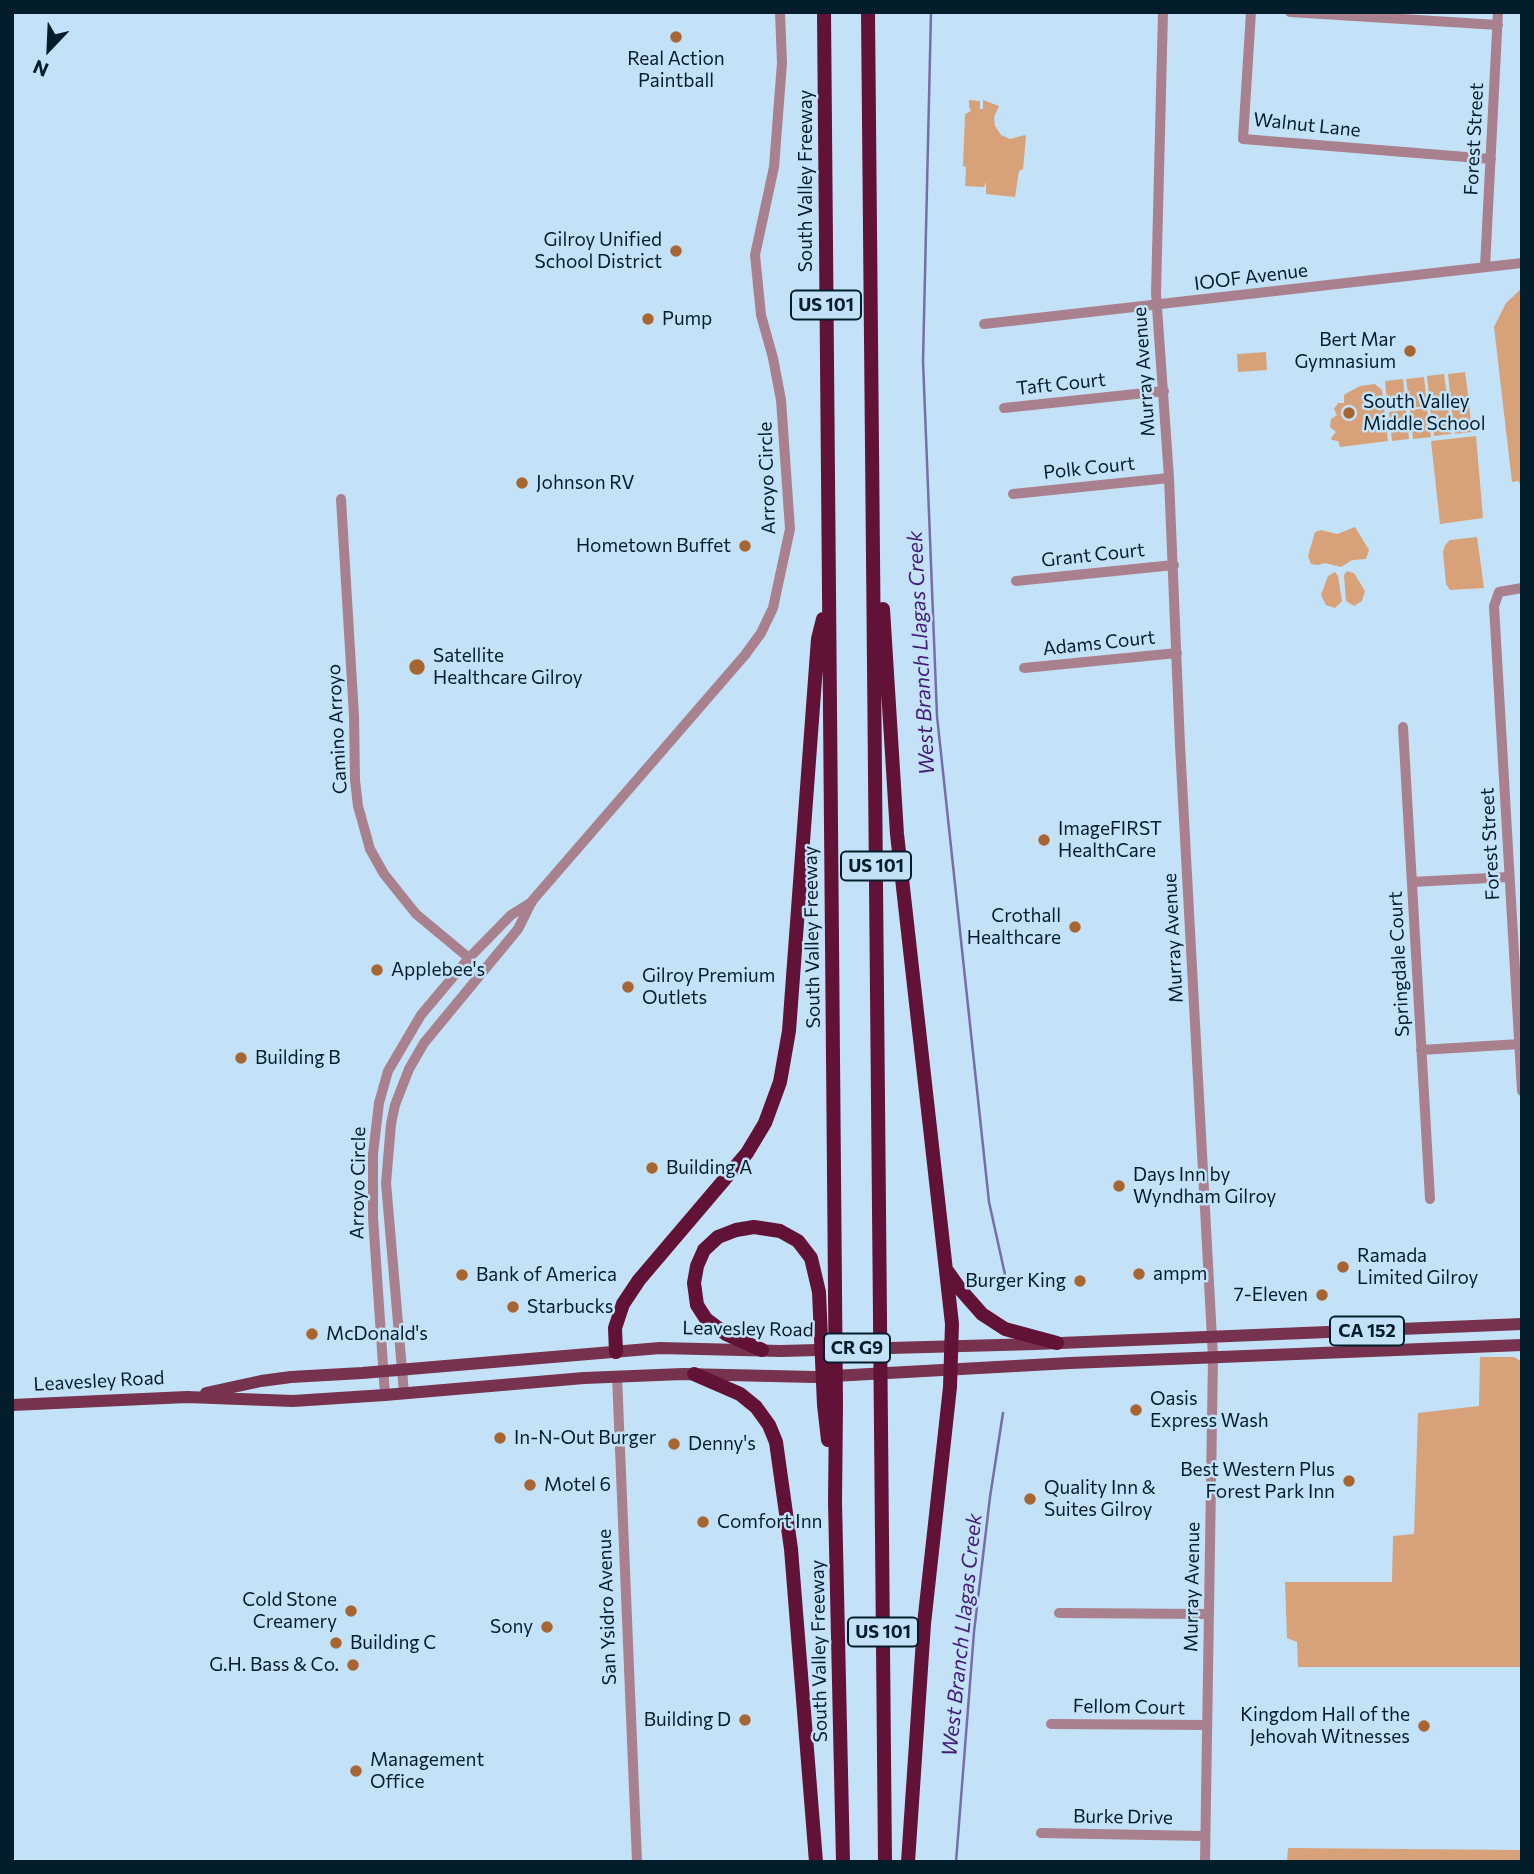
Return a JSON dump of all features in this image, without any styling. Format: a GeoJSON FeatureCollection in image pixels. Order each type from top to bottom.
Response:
{"type":"FeatureCollection","features":[{"type":"Feature","properties":{"kind":"highway","name":"South Valley Freeway"},"geometry":{"type":"LineString","coordinates":[[824,12],[829,597],[828,1322],[843,1862]]}},
{"type":"Feature","properties":{"kind":"highway","name":"US 101"},"geometry":{"type":"LineString","coordinates":[[868,12],[884,1862]]}},
{"type":"Feature","properties":{"kind":"highway","name":"CA 152"},"geometry":{"type":"LineString","coordinates":[[872,413],[895,813],[946,1267],[960,1289],[982,1314],[1004,1329],[1057,1343]]}},
{"type":"Feature","properties":{"kind":"highway"},"geometry":{"type":"LineString","coordinates":[[616,1352],[615,1328],[623,1304],[639,1280],[747,1153],[765,1123],[780,1082],[789,1031],[818,639],[829,597]]}},
{"type":"Feature","properties":{"kind":"highway"},"geometry":{"type":"LineString","coordinates":[[762,1350],[726,1334],[706,1319],[697,1305],[694,1283],[696,1266],[705,1250],[718,1237],[754,1227],[780,1231],[798,1241],[816,1270],[828,1322]]}},
{"type":"Feature","properties":{"kind":"highway"},"geometry":{"type":"LineString","coordinates":[[908,1862],[924,1624],[951,1371],[952,1345],[946,1267]]}},
{"type":"Feature","properties":{"kind":"highway"},"geometry":{"type":"LineString","coordinates":[[694,1374],[740,1394],[756,1407],[769,1424],[776,1442],[791,1549],[816,1862]]}},
{"type":"Feature","properties":{"kind":"main road","name":"Leavesley Road"},"geometry":{"type":"LineString","coordinates":[[187,1397],[261,1381],[681,1347],[762,1350],[1057,1343],[1522,1324]]}},
{"type":"Feature","properties":{"kind":"main road","name":"Leavesley Road"},"geometry":{"type":"LineString","coordinates":[[12,1405],[187,1397],[293,1401],[617,1376],[694,1374],[785,1377],[1522,1345]]}},
{"type":"Feature","properties":{"kind":"main road","name":"San Ysidro Avenue"},"geometry":{"type":"LineString","coordinates":[[616,1352],[617,1376]]}},
{"type":"Feature","properties":{"kind":"street","name":"Arroyo Circle"},"geometry":{"type":"LineString","coordinates":[[404,1393],[386,1183],[395,1105],[410,1069],[424,1043],[518,929],[532,901],[745,654],[761,633],[773,608],[790,529],[781,400],[761,315],[755,255],[774,167],[782,63],[780,12]]}},
{"type":"Feature","properties":{"kind":"street","name":"Murray Avenue"},"geometry":{"type":"LineString","coordinates":[[1163,12],[1156,238],[1157,304],[1170,478],[1180,745],[1213,1357],[1205,1862]]}},
{"type":"Feature","properties":{"kind":"street","name":"Walnut Lane"},"geometry":{"type":"LineString","coordinates":[[1251,12],[1243,139],[1491,159]]}},
{"type":"Feature","properties":{"kind":"street"},"geometry":{"type":"LineString","coordinates":[[1290,12],[1498,25]]}},
{"type":"Feature","properties":{"kind":"street","name":"Forest Street"},"geometry":{"type":"LineString","coordinates":[[1485,267],[1498,12]]}},
{"type":"Feature","properties":{"kind":"street","name":"IOOF Avenue"},"geometry":{"type":"LineString","coordinates":[[984,324],[1522,263]]}},
{"type":"Feature","properties":{"kind":"street","name":"Taft Court"},"geometry":{"type":"LineString","coordinates":[[1004,408],[1164,391]]}},
{"type":"Feature","properties":{"kind":"street","name":"Polk Court"},"geometry":{"type":"LineString","coordinates":[[1013,494],[1170,478]]}},
{"type":"Feature","properties":{"kind":"street","name":"Camino Arroyo"},"geometry":{"type":"LineString","coordinates":[[341,499],[358,806],[370,849],[384,874],[416,914],[469,958]]}},
{"type":"Feature","properties":{"kind":"street","name":"Grant Court"},"geometry":{"type":"LineString","coordinates":[[1016,581],[1174,565]]}},
{"type":"Feature","properties":{"kind":"street","name":"Forest Street"},"geometry":{"type":"LineString","coordinates":[[1522,588],[1503,590],[1497,594],[1494,606],[1522,1091]]}},
{"type":"Feature","properties":{"kind":"street","name":"Adams Court"},"geometry":{"type":"LineString","coordinates":[[1024,668],[1177,653]]}},
{"type":"Feature","properties":{"kind":"street","name":"Springdale Court"},"geometry":{"type":"LineString","coordinates":[[1403,727],[1430,1199]]}},
{"type":"Feature","properties":{"kind":"street"},"geometry":{"type":"LineString","coordinates":[[1412,882],[1509,877]]}},
{"type":"Feature","properties":{"kind":"street","name":"Arroyo Circle"},"geometry":{"type":"LineString","coordinates":[[385,1395],[373,1217],[373,1154],[379,1103],[388,1071],[421,1015],[469,958],[511,915],[532,901]]}},
{"type":"Feature","properties":{"kind":"street"},"geometry":{"type":"LineString","coordinates":[[1421,1050],[1520,1044]]}},
{"type":"Feature","properties":{"kind":"street","name":"San Ysidro Avenue"},"geometry":{"type":"LineString","coordinates":[[617,1376],[637,1862]]}},
{"type":"Feature","properties":{"kind":"street"},"geometry":{"type":"LineString","coordinates":[[1059,1614],[1208,1614]]}},
{"type":"Feature","properties":{"kind":"street","name":"Fellom Court"},"geometry":{"type":"LineString","coordinates":[[1051,1724],[1207,1725]]}},
{"type":"Feature","properties":{"kind":"street","name":"Burke Drive"},"geometry":{"type":"LineString","coordinates":[[1041,1833],[1204,1836]]}},
{"type":"Feature","properties":{"kind":"shaded area"},"geometry":{"type":"Polygon","coordinates":[[[969,100],[980,101],[980,109],[983,109],[983,100],[999,106],[994,117],[995,126],[1001,135],[1010,139],[1025,135],[1026,137],[1023,169],[1019,171],[1015,197],[986,194],[986,182],[984,187],[965,186],[965,114],[971,111],[969,100]]]}},
{"type":"Feature","properties":{"kind":"shaded area"},"geometry":{"type":"Polygon","coordinates":[[[1522,288],[1522,486],[1518,481],[1512,482],[1494,327],[1506,303],[1522,288]]]}},
{"type":"Feature","properties":{"kind":"shaded area"},"geometry":{"type":"Polygon","coordinates":[[[1266,352],[1267,370],[1238,372],[1237,354],[1266,352]]]}},
{"type":"Feature","properties":{"kind":"shaded area"},"geometry":{"type":"Polygon","coordinates":[[[1465,372],[1469,401],[1451,403],[1448,374],[1465,372]]]}},
{"type":"Feature","properties":{"kind":"shaded area"},"geometry":{"type":"Polygon","coordinates":[[[1444,374],[1448,403],[1430,405],[1427,376],[1444,374]]]}},
{"type":"Feature","properties":{"kind":"shaded area"},"geometry":{"type":"Polygon","coordinates":[[[1424,377],[1427,406],[1410,408],[1406,379],[1424,377]]]}},
{"type":"Feature","properties":{"kind":"shaded area"},"geometry":{"type":"Polygon","coordinates":[[[1403,379],[1406,408],[1388,410],[1385,381],[1403,379]]]}},
{"type":"Feature","properties":{"kind":"shaded area"},"geometry":{"type":"Polygon","coordinates":[[[1375,384],[1382,390],[1388,441],[1340,447],[1338,441],[1331,438],[1336,432],[1330,427],[1331,419],[1337,415],[1334,409],[1338,403],[1344,403],[1344,395],[1360,386],[1375,384]]]}},
{"type":"Feature","properties":{"kind":"shaded area"},"geometry":{"type":"Polygon","coordinates":[[[1469,403],[1472,432],[1455,434],[1451,405],[1469,403]]]}},
{"type":"Feature","properties":{"kind":"shaded area"},"geometry":{"type":"Polygon","coordinates":[[[1448,405],[1451,434],[1434,436],[1430,407],[1448,405]]]}},
{"type":"Feature","properties":{"kind":"shaded area"},"geometry":{"type":"Polygon","coordinates":[[[1427,408],[1431,437],[1413,439],[1410,410],[1427,408]]]}},
{"type":"Feature","properties":{"kind":"shaded area"},"geometry":{"type":"Polygon","coordinates":[[[1406,410],[1409,439],[1392,441],[1389,412],[1406,410]]]}},
{"type":"Feature","properties":{"kind":"shaded area"},"geometry":{"type":"Polygon","coordinates":[[[1476,436],[1483,518],[1440,524],[1431,441],[1476,436]]]}},
{"type":"Feature","properties":{"kind":"shaded area"},"geometry":{"type":"Polygon","coordinates":[[[1355,527],[1369,550],[1366,559],[1352,560],[1341,567],[1325,563],[1311,564],[1308,556],[1315,532],[1321,530],[1337,534],[1355,527]]]}},
{"type":"Feature","properties":{"kind":"shaded area"},"geometry":{"type":"Polygon","coordinates":[[[1477,537],[1484,588],[1450,590],[1446,584],[1443,552],[1445,545],[1450,540],[1477,537]]]}},
{"type":"Feature","properties":{"kind":"shaded area"},"geometry":{"type":"Polygon","coordinates":[[[1347,571],[1354,573],[1365,591],[1362,601],[1354,606],[1346,601],[1344,575],[1347,571]]]}},
{"type":"Feature","properties":{"kind":"shaded area"},"geometry":{"type":"Polygon","coordinates":[[[1335,572],[1342,601],[1335,608],[1326,605],[1321,595],[1328,576],[1335,572]]]}},
{"type":"Feature","properties":{"kind":"shaded area"},"geometry":{"type":"Polygon","coordinates":[[[1480,1357],[1514,1357],[1522,1362],[1522,1667],[1298,1667],[1297,1642],[1287,1638],[1285,1582],[1392,1582],[1393,1536],[1414,1534],[1418,1413],[1479,1406],[1480,1357]]]}},
{"type":"Feature","properties":{"kind":"shaded area"},"geometry":{"type":"Polygon","coordinates":[[[1288,1848],[1522,1850],[1522,1862],[1287,1862],[1288,1848]]]}},
{"type":"Feature","properties":{"kind":"waterway","name":"West Branch Llagas Creek"},"geometry":{"type":"LineString","coordinates":[[931,12],[923,361],[937,716],[989,1202],[1008,1288]]}},
{"type":"Feature","properties":{"kind":"waterway","name":"West Branch Llagas Creek"},"geometry":{"type":"LineString","coordinates":[[956,1862],[974,1632],[1003,1413]]}},
{"type":"Feature","properties":{"kind":"place","name":"Real Action Paintball"},"geometry":{"type":"Point","coordinates":[676,37]}},
{"type":"Feature","properties":{"kind":"place","name":"Gilroy Unified School District"},"geometry":{"type":"Point","coordinates":[676,251]}},
{"type":"Feature","properties":{"kind":"place","name":"Pump"},"geometry":{"type":"Point","coordinates":[648,319]}},
{"type":"Feature","properties":{"kind":"place","name":"Bert Mar Gymnasium"},"geometry":{"type":"Point","coordinates":[1410,351]}},
{"type":"Feature","properties":{"kind":"place","name":"South Valley Middle School"},"geometry":{"type":"Point","coordinates":[1349,413]}},
{"type":"Feature","properties":{"kind":"place","name":"Johnson RV"},"geometry":{"type":"Point","coordinates":[522,483]}},
{"type":"Feature","properties":{"kind":"place","name":"Hometown Buffet"},"geometry":{"type":"Point","coordinates":[745,546]}},
{"type":"Feature","properties":{"kind":"place","name":"Satellite Healthcare Gilroy"},"geometry":{"type":"Point","coordinates":[417,667]}},
{"type":"Feature","properties":{"kind":"place","name":"ImageFIRST HealthCare"},"geometry":{"type":"Point","coordinates":[1044,840]}},
{"type":"Feature","properties":{"kind":"place","name":"Crothall Healthcare"},"geometry":{"type":"Point","coordinates":[1075,927]}},
{"type":"Feature","properties":{"kind":"place","name":"Applebee's"},"geometry":{"type":"Point","coordinates":[377,970]}},
{"type":"Feature","properties":{"kind":"place","name":"Gilroy Premium Outlets"},"geometry":{"type":"Point","coordinates":[628,987]}},
{"type":"Feature","properties":{"kind":"place","name":"Building B"},"geometry":{"type":"Point","coordinates":[241,1058]}},
{"type":"Feature","properties":{"kind":"place","name":"Building A"},"geometry":{"type":"Point","coordinates":[652,1168]}},
{"type":"Feature","properties":{"kind":"place","name":"Days Inn by Wyndham Gilroy"},"geometry":{"type":"Point","coordinates":[1119,1186]}},
{"type":"Feature","properties":{"kind":"place","name":"Ramada Limited Gilroy"},"geometry":{"type":"Point","coordinates":[1343,1267]}},
{"type":"Feature","properties":{"kind":"place","name":"ampm"},"geometry":{"type":"Point","coordinates":[1139,1274]}},
{"type":"Feature","properties":{"kind":"place","name":"Bank of America"},"geometry":{"type":"Point","coordinates":[462,1275]}},
{"type":"Feature","properties":{"kind":"place","name":"Burger King"},"geometry":{"type":"Point","coordinates":[1080,1281]}},
{"type":"Feature","properties":{"kind":"place","name":"7-Eleven"},"geometry":{"type":"Point","coordinates":[1322,1295]}},
{"type":"Feature","properties":{"kind":"place","name":"Starbucks"},"geometry":{"type":"Point","coordinates":[513,1307]}},
{"type":"Feature","properties":{"kind":"place","name":"McDonald's"},"geometry":{"type":"Point","coordinates":[312,1334]}},
{"type":"Feature","properties":{"kind":"place","name":"Oasis Express Wash"},"geometry":{"type":"Point","coordinates":[1136,1410]}},
{"type":"Feature","properties":{"kind":"place","name":"In-N-Out Burger"},"geometry":{"type":"Point","coordinates":[500,1438]}},
{"type":"Feature","properties":{"kind":"place","name":"Denny's"},"geometry":{"type":"Point","coordinates":[674,1444]}},
{"type":"Feature","properties":{"kind":"place","name":"Best Western Plus Forest Park Inn"},"geometry":{"type":"Point","coordinates":[1349,1481]}},
{"type":"Feature","properties":{"kind":"place","name":"Motel 6"},"geometry":{"type":"Point","coordinates":[530,1485]}},
{"type":"Feature","properties":{"kind":"place","name":"Quality Inn & Suites Gilroy"},"geometry":{"type":"Point","coordinates":[1030,1499]}},
{"type":"Feature","properties":{"kind":"place","name":"Comfort Inn"},"geometry":{"type":"Point","coordinates":[703,1522]}},
{"type":"Feature","properties":{"kind":"place","name":"Cold Stone Creamery"},"geometry":{"type":"Point","coordinates":[351,1611]}},
{"type":"Feature","properties":{"kind":"place","name":"Sony"},"geometry":{"type":"Point","coordinates":[547,1627]}},
{"type":"Feature","properties":{"kind":"place","name":"Building C"},"geometry":{"type":"Point","coordinates":[336,1643]}},
{"type":"Feature","properties":{"kind":"place","name":"G.H. Bass & Co."},"geometry":{"type":"Point","coordinates":[353,1665]}},
{"type":"Feature","properties":{"kind":"place","name":"Building D"},"geometry":{"type":"Point","coordinates":[745,1720]}},
{"type":"Feature","properties":{"kind":"place","name":"Kingdom Hall of the Jehovah Witnesses"},"geometry":{"type":"Point","coordinates":[1424,1726]}},
{"type":"Feature","properties":{"kind":"place","name":"Management Office"},"geometry":{"type":"Point","coordinates":[356,1771]}}]}
